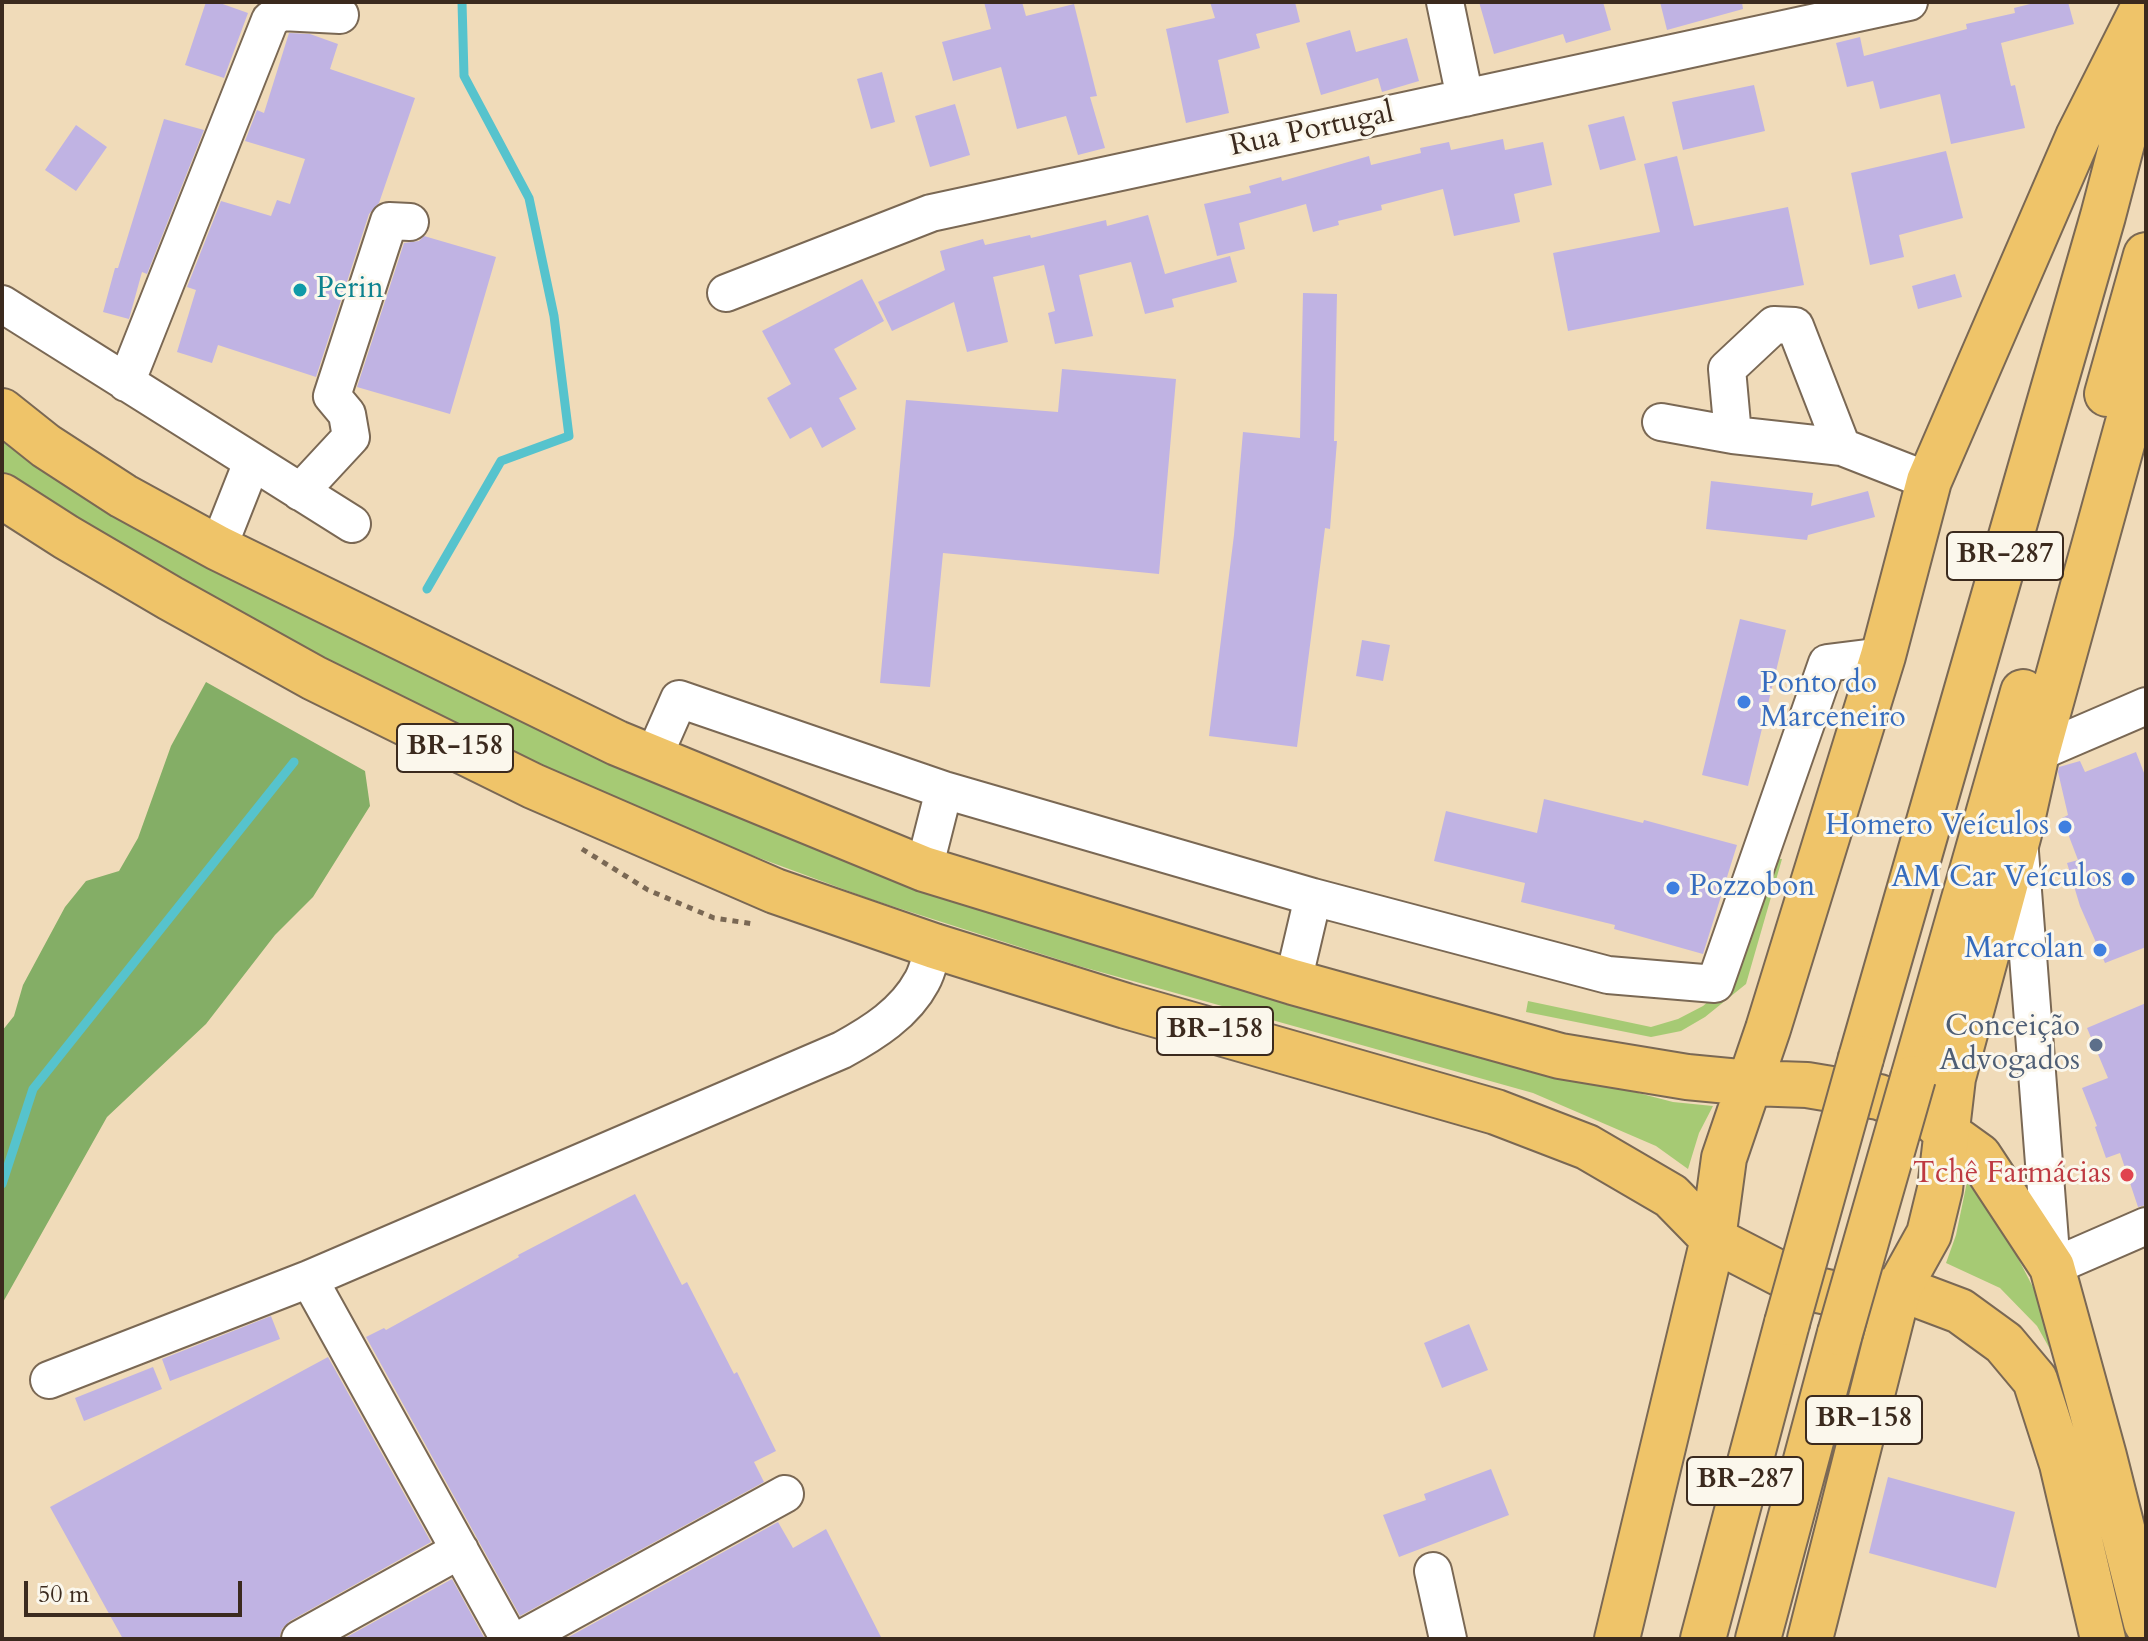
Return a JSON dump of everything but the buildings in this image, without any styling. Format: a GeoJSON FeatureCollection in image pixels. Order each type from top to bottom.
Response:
{"type":"FeatureCollection","features":[{"type":"Feature","properties":{"kind":"main road","name":"BR-287"},"geometry":{"type":"LineString","coordinates":[[1713,1239],[1724,1158],[1883,656],[1929,481],[2078,137],[2146,2]]}},
{"type":"Feature","properties":{"kind":"main road","name":"BR-287"},"geometry":{"type":"LineString","coordinates":[[1703,1639],[1787,1323],[2103,216],[2146,52]]}},
{"type":"Feature","properties":{"kind":"main road","name":"BR-287"},"geometry":{"type":"LineString","coordinates":[[1758,1639],[1840,1333],[2146,255]]}},
{"type":"Feature","properties":{"kind":"main road","name":"BR-287"},"geometry":{"type":"LineString","coordinates":[[1947,1133],[1953,1078],[2019,834],[2037,753],[2146,357]]}},
{"type":"Feature","properties":{"kind":"main road","name":"BR-158"},"geometry":{"type":"LineString","coordinates":[[2,411],[46,446],[123,496],[218,548],[617,743],[924,869],[1293,982],[1560,1056],[1687,1077],[1807,1085],[1879,1097],[1929,1116],[1947,1133],[1940,1189],[1929,1234],[1899,1288],[1810,1639]]}},
{"type":"Feature","properties":{"kind":"main road","name":"BR-158"},"geometry":{"type":"LineString","coordinates":[[2,496],[170,598],[314,678],[533,786],[775,891],[934,946],[1126,1006],[1496,1112],[1587,1147],[1671,1196],[1713,1239]]}},
{"type":"Feature","properties":{"kind":"main road"},"geometry":{"type":"LineString","coordinates":[[1947,1133],[1979,1156],[2052,1267],[2146,1623]]}},
{"type":"Feature","properties":{"kind":"main road"},"geometry":{"type":"LineString","coordinates":[[1617,1639],[1713,1239],[1808,1288],[1860,1299],[1899,1288],[1960,1311],[2004,1343],[2035,1380],[2062,1464],[2103,1639]]}},
{"type":"Feature","properties":{"kind":"street"},"geometry":{"type":"LineString","coordinates":[[1445,2],[1465,98]]}},
{"type":"Feature","properties":{"kind":"street","name":"Rua Portugal"},"geometry":{"type":"LineString","coordinates":[[726,293],[931,213],[1465,98],[1761,17],[1909,2]]}},
{"type":"Feature","properties":{"kind":"street"},"geometry":{"type":"LineString","coordinates":[[126,383],[270,20],[281,12],[340,15]]}},
{"type":"Feature","properties":{"kind":"street"},"geometry":{"type":"LineString","coordinates":[[300,492],[351,437],[347,414],[332,396],[389,221],[410,222]]}},
{"type":"Feature","properties":{"kind":"street"},"geometry":{"type":"LineString","coordinates":[[10,320],[126,383],[352,524]]}},
{"type":"Feature","properties":{"kind":"street"},"geometry":{"type":"LineString","coordinates":[[1733,435],[1727,369],[1774,325],[1795,326],[1842,447]]}},
{"type":"Feature","properties":{"kind":"street"},"geometry":{"type":"LineString","coordinates":[[1661,422],[1733,435],[1842,447],[1929,481]]}},
{"type":"Feature","properties":{"kind":"street"},"geometry":{"type":"LineString","coordinates":[[218,548],[252,462]]}},
{"type":"Feature","properties":{"kind":"street"},"geometry":{"type":"LineString","coordinates":[[653,758],[679,699],[944,790],[1313,897],[1608,975],[1715,984],[1827,663],[1883,656]]}},
{"type":"Feature","properties":{"kind":"street"},"geometry":{"type":"LineString","coordinates":[[2037,753],[2146,706]]}},
{"type":"Feature","properties":{"kind":"street"},"geometry":{"type":"LineString","coordinates":[[924,869],[944,790]]}},
{"type":"Feature","properties":{"kind":"street"},"geometry":{"type":"LineString","coordinates":[[1772,819],[1828,833]]}},
{"type":"Feature","properties":{"kind":"street"},"geometry":{"type":"LineString","coordinates":[[2019,834],[2052,1267],[2146,1226]]}},
{"type":"Feature","properties":{"kind":"street"},"geometry":{"type":"LineString","coordinates":[[1293,982],[1313,897]]}},
{"type":"Feature","properties":{"kind":"street"},"geometry":{"type":"LineString","coordinates":[[49,1380],[309,1279],[854,1044],[877,1032],[906,1003],[922,981],[934,946]]}},
{"type":"Feature","properties":{"kind":"street"},"geometry":{"type":"LineString","coordinates":[[309,1279],[509,1639]]}},
{"type":"Feature","properties":{"kind":"street"},"geometry":{"type":"LineString","coordinates":[[521,1639],[785,1494]]}},
{"type":"Feature","properties":{"kind":"street"},"geometry":{"type":"LineString","coordinates":[[300,1639],[460,1550]]}},
{"type":"Feature","properties":{"kind":"street"},"geometry":{"type":"LineString","coordinates":[[1433,1571],[1448,1639]]}},
{"type":"Feature","properties":{"kind":"green space"},"geometry":{"type":"Polygon","coordinates":[[[2,429],[262,589],[477,700],[631,770],[1538,1067],[1673,1102],[1713,1106],[1699,1133],[1688,1169],[1656,1146],[1533,1093],[1079,966],[870,899],[708,839],[460,728],[251,622],[2,478],[2,429]]]}},
{"type":"Feature","properties":{"kind":"green space"},"geometry":{"type":"Polygon","coordinates":[[[206,682],[365,771],[370,806],[313,897],[275,935],[206,1024],[107,1117],[2,1304],[2,1031],[14,1016],[23,985],[65,907],[86,881],[119,871],[138,838],[171,746],[206,682]]]}},
{"type":"Feature","properties":{"kind":"green space"},"geometry":{"type":"Polygon","coordinates":[[[1771,858],[1782,859],[1746,984],[1705,1017],[1681,1031],[1651,1037],[1526,1012],[1528,1001],[1651,1027],[1678,1019],[1703,1006],[1737,977],[1771,858]]]}},
{"type":"Feature","properties":{"kind":"green space"},"geometry":{"type":"Polygon","coordinates":[[[1967,1182],[2005,1233],[2036,1293],[2071,1405],[2051,1351],[2037,1326],[2000,1288],[1946,1263],[1956,1235],[1967,1182]]]}},
{"type":"Feature","properties":{"kind":"waterway"},"geometry":{"type":"LineString","coordinates":[[427,589],[501,461],[569,436],[554,316],[529,198],[464,76],[462,2]]}},
{"type":"Feature","properties":{"kind":"waterway"},"geometry":{"type":"LineString","coordinates":[[2,1184],[33,1089],[294,762]]}},
{"type":"Feature","properties":{"kind":"place","name":"Perin"},"geometry":{"type":"Point","coordinates":[300,290]}},
{"type":"Feature","properties":{"kind":"place","name":"Ponto do Marceneiro"},"geometry":{"type":"Point","coordinates":[1744,702]}},
{"type":"Feature","properties":{"kind":"place","name":"Homero Veículos"},"geometry":{"type":"Point","coordinates":[2065,827]}},
{"type":"Feature","properties":{"kind":"place","name":"AM Car Veículos"},"geometry":{"type":"Point","coordinates":[2128,879]}},
{"type":"Feature","properties":{"kind":"place","name":"Pozzobon"},"geometry":{"type":"Point","coordinates":[1673,888]}},
{"type":"Feature","properties":{"kind":"place","name":"Marcolan"},"geometry":{"type":"Point","coordinates":[2100,950]}},
{"type":"Feature","properties":{"kind":"place","name":"Conceição Advogados"},"geometry":{"type":"Point","coordinates":[2096,1045]}},
{"type":"Feature","properties":{"kind":"place","name":"Tchê Farmácias"},"geometry":{"type":"Point","coordinates":[2127,1175]}}]}
